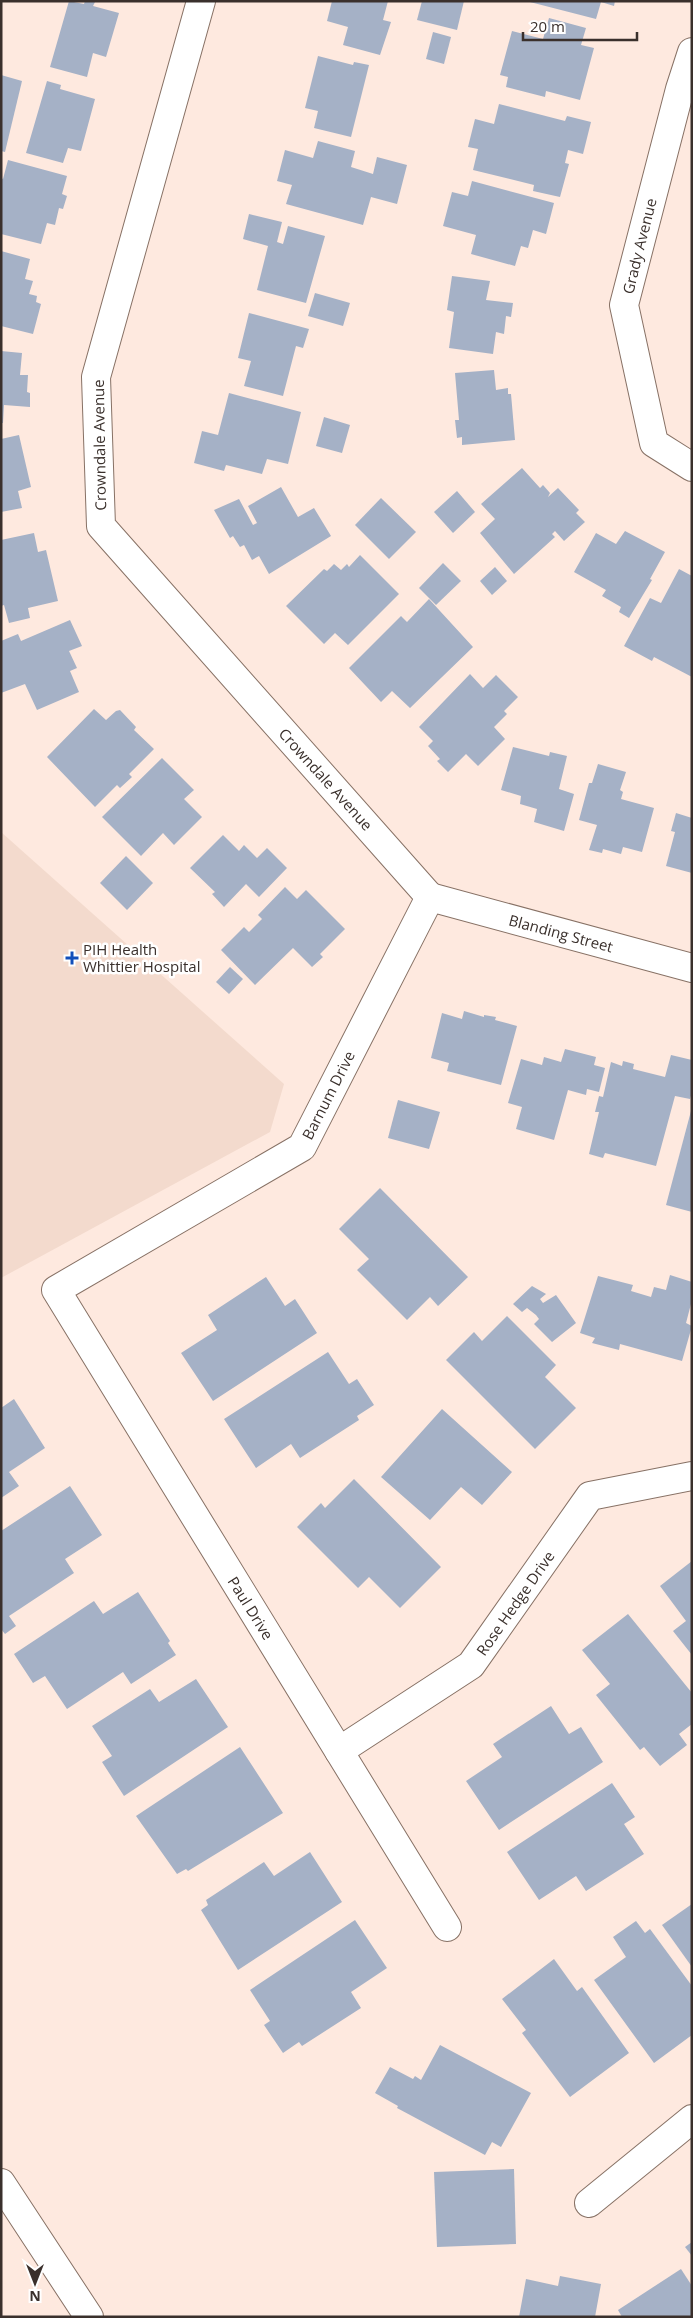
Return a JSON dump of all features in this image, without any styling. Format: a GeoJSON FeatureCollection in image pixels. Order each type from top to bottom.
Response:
{"type":"FeatureCollection","features":[{"type":"Feature","properties":{"kind":"street","name":"Crowndale Avenue"},"geometry":{"type":"LineString","coordinates":[[202,1],[96,377],[101,526],[430,898]]}},
{"type":"Feature","properties":{"kind":"street","name":"Grady Avenue"},"geometry":{"type":"LineString","coordinates":[[692,52],[680,89],[624,305],[654,443],[692,467]]}},
{"type":"Feature","properties":{"kind":"street","name":"Blanding Street"},"geometry":{"type":"LineString","coordinates":[[430,898],[692,968]]}},
{"type":"Feature","properties":{"kind":"street","name":"Barnum Drive"},"geometry":{"type":"LineString","coordinates":[[56,1290],[302,1147],[430,898]]}},
{"type":"Feature","properties":{"kind":"street","name":"Paul Drive"},"geometry":{"type":"LineString","coordinates":[[56,1290],[446,1927]]}},
{"type":"Feature","properties":{"kind":"street","name":"Rose Hedge Drive"},"geometry":{"type":"LineString","coordinates":[[339,1751],[471,1665],[590,1496],[692,1476]]}},
{"type":"Feature","properties":{"kind":"street"},"geometry":{"type":"LineString","coordinates":[[589,2203],[692,2119]]}},
{"type":"Feature","properties":{"kind":"street"},"geometry":{"type":"LineString","coordinates":[[1,2183],[89,2317]]}},
{"type":"Feature","properties":{"kind":"shaded area","name":"PIH Health Whittier Hospital"},"geometry":{"type":"Polygon","coordinates":[[[1,832],[284,1084],[270,1132],[1,1278],[1,832]]]}},
{"type":"Feature","properties":{"kind":"building"},"geometry":{"type":"Polygon","coordinates":[[[69,1],[84,4],[85,1],[93,1],[95,2],[93,6],[119,13],[106,57],[93,53],[87,77],[50,67],[69,1]]]}},
{"type":"Feature","properties":{"kind":"building"},"geometry":{"type":"Polygon","coordinates":[[[332,1],[388,1],[383,20],[391,22],[380,55],[343,45],[348,27],[327,21],[332,1]]]}},
{"type":"Feature","properties":{"kind":"building"},"geometry":{"type":"Polygon","coordinates":[[[422,1],[464,1],[457,30],[417,20],[422,1]]]}},
{"type":"Feature","properties":{"kind":"building"},"geometry":{"type":"Polygon","coordinates":[[[526,1],[615,1],[614,6],[601,2],[596,19],[526,1]]]}},
{"type":"Feature","properties":{"kind":"building"},"geometry":{"type":"Polygon","coordinates":[[[549,18],[586,28],[581,45],[594,48],[580,100],[546,91],[545,97],[506,87],[508,77],[500,75],[512,31],[543,39],[549,18]]]}},
{"type":"Feature","properties":{"kind":"building"},"geometry":{"type":"Polygon","coordinates":[[[433,32],[451,37],[444,64],[426,59],[433,32]]]}},
{"type":"Feature","properties":{"kind":"building"},"geometry":{"type":"Polygon","coordinates":[[[318,56],[353,65],[354,62],[369,65],[351,137],[314,128],[318,111],[305,108],[318,56]]]}},
{"type":"Feature","properties":{"kind":"building"},"geometry":{"type":"Polygon","coordinates":[[[1,75],[22,81],[5,152],[1,151],[1,75]]]}},
{"type":"Feature","properties":{"kind":"building"},"geometry":{"type":"Polygon","coordinates":[[[47,81],[61,85],[60,89],[95,99],[81,151],[68,148],[63,163],[26,153],[47,81]]]}},
{"type":"Feature","properties":{"kind":"building"},"geometry":{"type":"Polygon","coordinates":[[[499,104],[565,121],[567,116],[591,122],[583,154],[568,150],[565,163],[569,164],[560,197],[533,191],[534,185],[473,170],[478,149],[468,147],[475,119],[494,124],[499,104]]]}},
{"type":"Feature","properties":{"kind":"building"},"geometry":{"type":"Polygon","coordinates":[[[318,141],[355,151],[351,167],[373,174],[377,157],[407,165],[397,204],[371,197],[363,225],[286,204],[292,185],[277,181],[285,150],[313,158],[318,141]]]}},
{"type":"Feature","properties":{"kind":"building"},"geometry":{"type":"Polygon","coordinates":[[[8,160],[67,176],[62,194],[67,196],[63,209],[59,208],[55,225],[47,223],[41,244],[1,234],[1,178],[3,179],[8,160]]]}},
{"type":"Feature","properties":{"kind":"building"},"geometry":{"type":"Polygon","coordinates":[[[472,181],[554,203],[546,234],[533,230],[528,248],[521,246],[515,266],[471,254],[476,235],[443,226],[452,192],[468,196],[472,181]]]}},
{"type":"Feature","properties":{"kind":"building"},"geometry":{"type":"Polygon","coordinates":[[[249,214],[282,222],[277,242],[283,244],[288,226],[325,236],[306,303],[257,290],[268,246],[243,239],[249,214]]]}},
{"type":"Feature","properties":{"kind":"building"},"geometry":{"type":"Polygon","coordinates":[[[1,251],[30,259],[25,279],[33,281],[29,294],[37,296],[36,302],[41,304],[33,334],[1,326],[1,251]]]}},
{"type":"Feature","properties":{"kind":"building"},"geometry":{"type":"Polygon","coordinates":[[[452,276],[490,281],[486,300],[513,303],[511,317],[506,316],[504,334],[496,332],[493,354],[449,348],[454,312],[447,310],[452,276]]]}},
{"type":"Feature","properties":{"kind":"building"},"geometry":{"type":"Polygon","coordinates":[[[315,293],[350,303],[343,326],[308,316],[315,293]]]}},
{"type":"Feature","properties":{"kind":"building"},"geometry":{"type":"Polygon","coordinates":[[[249,313],[309,329],[303,348],[296,346],[283,396],[244,386],[251,361],[238,358],[249,313]]]}},
{"type":"Feature","properties":{"kind":"building"},"geometry":{"type":"Polygon","coordinates":[[[1,351],[22,353],[20,375],[28,375],[27,392],[30,393],[30,407],[4,405],[3,423],[1,423],[1,351]]]}},
{"type":"Feature","properties":{"kind":"building"},"geometry":{"type":"Polygon","coordinates":[[[494,370],[496,390],[508,388],[508,394],[511,394],[515,440],[462,445],[462,437],[457,438],[455,420],[459,420],[455,373],[494,370]]]}},
{"type":"Feature","properties":{"kind":"building"},"geometry":{"type":"Polygon","coordinates":[[[229,393],[301,412],[288,464],[267,459],[262,474],[226,465],[224,471],[194,463],[202,431],[218,435],[229,393]]]}},
{"type":"Feature","properties":{"kind":"building"},"geometry":{"type":"Polygon","coordinates":[[[324,417],[350,425],[342,453],[316,446],[324,417]]]}},
{"type":"Feature","properties":{"kind":"building"},"geometry":{"type":"Polygon","coordinates":[[[19,435],[31,487],[18,491],[22,508],[1,512],[1,439],[19,435]]]}},
{"type":"Feature","properties":{"kind":"building"},"geometry":{"type":"Polygon","coordinates":[[[522,468],[540,488],[543,485],[550,493],[548,497],[558,488],[579,510],[576,513],[585,522],[564,541],[555,531],[552,534],[555,537],[514,574],[480,533],[495,519],[481,504],[522,468]]]}},
{"type":"Feature","properties":{"kind":"building"},"geometry":{"type":"Polygon","coordinates":[[[281,487],[298,517],[314,508],[331,536],[269,574],[259,556],[252,560],[244,545],[240,547],[233,536],[230,538],[214,510],[239,499],[253,525],[257,523],[248,506],[281,487]]]}},
{"type":"Feature","properties":{"kind":"building"},"geometry":{"type":"Polygon","coordinates":[[[457,491],[475,512],[453,533],[434,512],[457,491]]]}},
{"type":"Feature","properties":{"kind":"building"},"geometry":{"type":"Polygon","coordinates":[[[381,498],[416,532],[389,559],[355,525],[381,498]]]}},
{"type":"Feature","properties":{"kind":"building"},"geometry":{"type":"Polygon","coordinates":[[[625,531],[665,552],[650,579],[652,580],[629,618],[619,612],[621,607],[602,596],[606,590],[574,572],[596,533],[616,544],[625,531]]]}},
{"type":"Feature","properties":{"kind":"building"},"geometry":{"type":"Polygon","coordinates":[[[34,533],[38,552],[46,550],[58,601],[28,608],[30,618],[9,623],[4,605],[1,606],[1,540],[34,533]]]}},
{"type":"Feature","properties":{"kind":"building"},"geometry":{"type":"Polygon","coordinates":[[[360,555],[399,594],[348,645],[335,633],[324,644],[286,606],[324,569],[327,571],[334,564],[341,570],[347,564],[349,567],[360,555]]]}},
{"type":"Feature","properties":{"kind":"building"},"geometry":{"type":"Polygon","coordinates":[[[443,563],[461,581],[436,605],[419,588],[443,563]]]}},
{"type":"Feature","properties":{"kind":"building"},"geometry":{"type":"Polygon","coordinates":[[[495,567],[507,581],[492,595],[480,581],[495,567]]]}},
{"type":"Feature","properties":{"kind":"building"},"geometry":{"type":"Polygon","coordinates":[[[679,569],[692,576],[692,677],[654,657],[652,661],[624,646],[650,598],[661,603],[679,569]]]}},
{"type":"Feature","properties":{"kind":"building"},"geometry":{"type":"Polygon","coordinates":[[[429,599],[473,647],[410,708],[392,691],[381,702],[349,668],[401,616],[407,622],[429,599]]]}},
{"type":"Feature","properties":{"kind":"building"},"geometry":{"type":"Polygon","coordinates":[[[70,620],[82,646],[69,651],[77,668],[70,671],[79,692],[37,710],[25,684],[1,693],[1,641],[18,634],[21,641],[70,620]]]}},
{"type":"Feature","properties":{"kind":"building"},"geometry":{"type":"Polygon","coordinates":[[[470,674],[483,688],[496,675],[518,697],[504,711],[507,714],[494,727],[505,739],[478,766],[466,754],[448,772],[437,761],[440,759],[428,746],[433,741],[419,727],[470,674]]]}},
{"type":"Feature","properties":{"kind":"building"},"geometry":{"type":"Polygon","coordinates":[[[94,709],[106,720],[116,711],[120,710],[136,727],[134,730],[154,749],[129,774],[132,777],[120,788],[117,785],[95,807],[47,757],[94,709]]]}},
{"type":"Feature","properties":{"kind":"building"},"geometry":{"type":"Polygon","coordinates":[[[513,747],[549,756],[550,752],[567,756],[559,789],[574,794],[564,831],[534,822],[537,809],[520,804],[521,796],[501,790],[513,747]]]}},
{"type":"Feature","properties":{"kind":"building"},"geometry":{"type":"Polygon","coordinates":[[[162,758],[194,790],[184,799],[202,817],[174,845],[163,833],[141,856],[102,817],[162,758]]]}},
{"type":"Feature","properties":{"kind":"building"},"geometry":{"type":"Polygon","coordinates":[[[598,764],[626,772],[620,790],[623,792],[621,799],[654,808],[642,852],[623,847],[621,854],[603,849],[602,853],[589,850],[597,825],[579,820],[589,783],[592,783],[598,764]]]}},
{"type":"Feature","properties":{"kind":"building"},"geometry":{"type":"Polygon","coordinates":[[[676,813],[692,818],[692,873],[666,866],[675,832],[671,831],[676,813]]]}},
{"type":"Feature","properties":{"kind":"building"},"geometry":{"type":"Polygon","coordinates":[[[223,835],[239,851],[244,845],[257,858],[267,848],[287,868],[259,897],[246,884],[224,907],[212,894],[215,892],[190,868],[223,835]]]}},
{"type":"Feature","properties":{"kind":"building"},"geometry":{"type":"Polygon","coordinates":[[[126,856],[153,883],[127,910],[100,883],[126,856]]]}},
{"type":"Feature","properties":{"kind":"building"},"geometry":{"type":"Polygon","coordinates":[[[285,887],[297,899],[306,890],[345,929],[320,954],[323,957],[312,967],[293,948],[255,985],[221,950],[244,927],[249,932],[262,919],[258,915],[285,887]]]}},
{"type":"Feature","properties":{"kind":"building"},"geometry":{"type":"Polygon","coordinates":[[[230,967],[243,979],[229,994],[216,982],[230,967]]]}},
{"type":"Feature","properties":{"kind":"building"},"geometry":{"type":"Polygon","coordinates":[[[464,1011],[484,1017],[484,1015],[496,1017],[495,1020],[517,1026],[501,1085],[447,1071],[449,1063],[431,1058],[442,1013],[462,1019],[464,1011]]]}},
{"type":"Feature","properties":{"kind":"building"},"geometry":{"type":"Polygon","coordinates":[[[565,1049],[596,1057],[594,1065],[605,1068],[599,1092],[587,1089],[586,1095],[568,1090],[554,1140],[516,1129],[522,1107],[508,1103],[521,1059],[542,1065],[544,1057],[561,1062],[565,1049]]]}},
{"type":"Feature","properties":{"kind":"building"},"geometry":{"type":"Polygon","coordinates":[[[671,1055],[692,1060],[692,1092],[690,1099],[675,1096],[656,1166],[605,1153],[603,1158],[589,1154],[599,1112],[595,1112],[599,1096],[603,1097],[611,1062],[622,1066],[623,1061],[634,1064],[633,1069],[665,1077],[671,1055]]]}},
{"type":"Feature","properties":{"kind":"building"},"geometry":{"type":"Polygon","coordinates":[[[398,1100],[440,1112],[429,1149],[388,1138],[398,1100]]]}},
{"type":"Feature","properties":{"kind":"building"},"geometry":{"type":"Polygon","coordinates":[[[692,1111],[692,1212],[666,1205],[692,1111]]]}},
{"type":"Feature","properties":{"kind":"building"},"geometry":{"type":"Polygon","coordinates":[[[380,1188],[468,1277],[438,1306],[430,1297],[407,1320],[357,1270],[369,1259],[339,1229],[380,1188]]]}},
{"type":"Feature","properties":{"kind":"building"},"geometry":{"type":"Polygon","coordinates":[[[670,1275],[692,1282],[692,1300],[686,1323],[692,1326],[682,1361],[620,1344],[619,1350],[592,1343],[595,1338],[580,1333],[598,1276],[633,1285],[631,1291],[651,1297],[654,1287],[666,1290],[670,1275]]]}},
{"type":"Feature","properties":{"kind":"building"},"geometry":{"type":"Polygon","coordinates":[[[266,1277],[285,1306],[295,1299],[317,1333],[213,1401],[181,1353],[217,1330],[208,1315],[266,1277]]]}},
{"type":"Feature","properties":{"kind":"building"},"geometry":{"type":"Polygon","coordinates":[[[532,1286],[546,1294],[540,1299],[543,1303],[556,1295],[576,1323],[552,1342],[534,1324],[539,1319],[536,1315],[527,1308],[522,1312],[513,1304],[532,1286]]]}},
{"type":"Feature","properties":{"kind":"building"},"geometry":{"type":"Polygon","coordinates":[[[507,1316],[556,1365],[545,1377],[576,1408],[535,1449],[446,1360],[474,1332],[482,1341],[507,1316]]]}},
{"type":"Feature","properties":{"kind":"building"},"geometry":{"type":"Polygon","coordinates":[[[328,1352],[349,1384],[357,1379],[374,1405],[357,1416],[359,1420],[300,1458],[291,1444],[256,1468],[224,1419],[328,1352]]]}},
{"type":"Feature","properties":{"kind":"building"},"geometry":{"type":"Polygon","coordinates":[[[14,1399],[45,1448],[9,1472],[19,1486],[1,1498],[1,1408],[14,1399]]]}},
{"type":"Feature","properties":{"kind":"building"},"geometry":{"type":"Polygon","coordinates":[[[442,1409],[512,1472],[482,1505],[461,1487],[430,1520],[381,1477],[442,1409]]]}},
{"type":"Feature","properties":{"kind":"building"},"geometry":{"type":"Polygon","coordinates":[[[354,1479],[441,1567],[400,1608],[369,1577],[358,1588],[297,1527],[321,1503],[325,1508],[354,1479]]]}},
{"type":"Feature","properties":{"kind":"building"},"geometry":{"type":"Polygon","coordinates":[[[70,1486],[102,1535],[65,1559],[74,1573],[9,1616],[16,1626],[5,1634],[1,1629],[1,1531],[70,1486]]]}},
{"type":"Feature","properties":{"kind":"building"},"geometry":{"type":"Polygon","coordinates":[[[692,1561],[692,1655],[673,1631],[686,1621],[660,1586],[692,1561]]]}},
{"type":"Feature","properties":{"kind":"building"},"geometry":{"type":"Polygon","coordinates":[[[138,1592],[170,1641],[168,1643],[176,1655],[131,1684],[123,1672],[67,1709],[45,1676],[33,1683],[14,1654],[94,1601],[103,1614],[138,1592]]]}},
{"type":"Feature","properties":{"kind":"building"},"geometry":{"type":"Polygon","coordinates":[[[628,1614],[692,1693],[692,1724],[679,1734],[687,1745],[660,1766],[644,1747],[640,1750],[596,1695],[610,1684],[582,1650],[628,1614]]]}},
{"type":"Feature","properties":{"kind":"building"},"geometry":{"type":"Polygon","coordinates":[[[196,1679],[228,1727],[124,1796],[102,1762],[112,1756],[92,1726],[150,1689],[159,1702],[196,1679]]]}},
{"type":"Feature","properties":{"kind":"building"},"geometry":{"type":"Polygon","coordinates":[[[551,1706],[569,1734],[581,1727],[603,1762],[499,1830],[466,1781],[502,1757],[493,1744],[551,1706]]]}},
{"type":"Feature","properties":{"kind":"building"},"geometry":{"type":"Polygon","coordinates":[[[240,1747],[283,1813],[188,1871],[186,1869],[177,1874],[136,1816],[240,1747]]]}},
{"type":"Feature","properties":{"kind":"building"},"geometry":{"type":"Polygon","coordinates":[[[612,1783],[635,1817],[624,1824],[644,1854],[586,1891],[576,1876],[539,1900],[507,1852],[612,1783]]]}},
{"type":"Feature","properties":{"kind":"building"},"geometry":{"type":"Polygon","coordinates":[[[310,1852],[342,1902],[238,1970],[201,1910],[208,1905],[206,1900],[264,1862],[274,1876],[310,1852]]]}},
{"type":"Feature","properties":{"kind":"building"},"geometry":{"type":"Polygon","coordinates":[[[692,1904],[692,1967],[662,1925],[692,1904]]]}},
{"type":"Feature","properties":{"kind":"building"},"geometry":{"type":"Polygon","coordinates":[[[355,1920],[387,1968],[351,1992],[361,2008],[302,2046],[299,2042],[283,2053],[264,2025],[270,2021],[250,1990],[355,1920]]]}},
{"type":"Feature","properties":{"kind":"building"},"geometry":{"type":"Polygon","coordinates":[[[636,1921],[645,1933],[650,1929],[692,1986],[692,2035],[654,2063],[594,1980],[626,1957],[613,1937],[636,1921]]]}},
{"type":"Feature","properties":{"kind":"building"},"geometry":{"type":"Polygon","coordinates":[[[554,1959],[577,1991],[582,1987],[629,2053],[570,2097],[522,2033],[526,2030],[502,1999],[554,1959]]]}},
{"type":"Feature","properties":{"kind":"building"},"geometry":{"type":"Polygon","coordinates":[[[440,2045],[531,2093],[501,2147],[492,2142],[485,2155],[397,2108],[398,2106],[375,2093],[390,2067],[413,2079],[415,2076],[421,2080],[440,2045]]]}},
{"type":"Feature","properties":{"kind":"building"},"geometry":{"type":"Polygon","coordinates":[[[514,2169],[516,2244],[437,2247],[434,2172],[514,2169]]]}},
{"type":"Feature","properties":{"kind":"building"},"geometry":{"type":"Polygon","coordinates":[[[692,2242],[692,2256],[685,2247],[692,2242]]]}},
{"type":"Feature","properties":{"kind":"building"},"geometry":{"type":"Polygon","coordinates":[[[681,2269],[692,2286],[692,2317],[622,2317],[618,2310],[681,2269]]]}},
{"type":"Feature","properties":{"kind":"building"},"geometry":{"type":"Polygon","coordinates":[[[560,2276],[601,2284],[595,2317],[519,2317],[526,2279],[558,2286],[560,2276]]]}},
{"type":"Feature","properties":{"kind":"place","name":"PIH Health Whittier Hospital"},"geometry":{"type":"Point","coordinates":[72,958]}}]}
